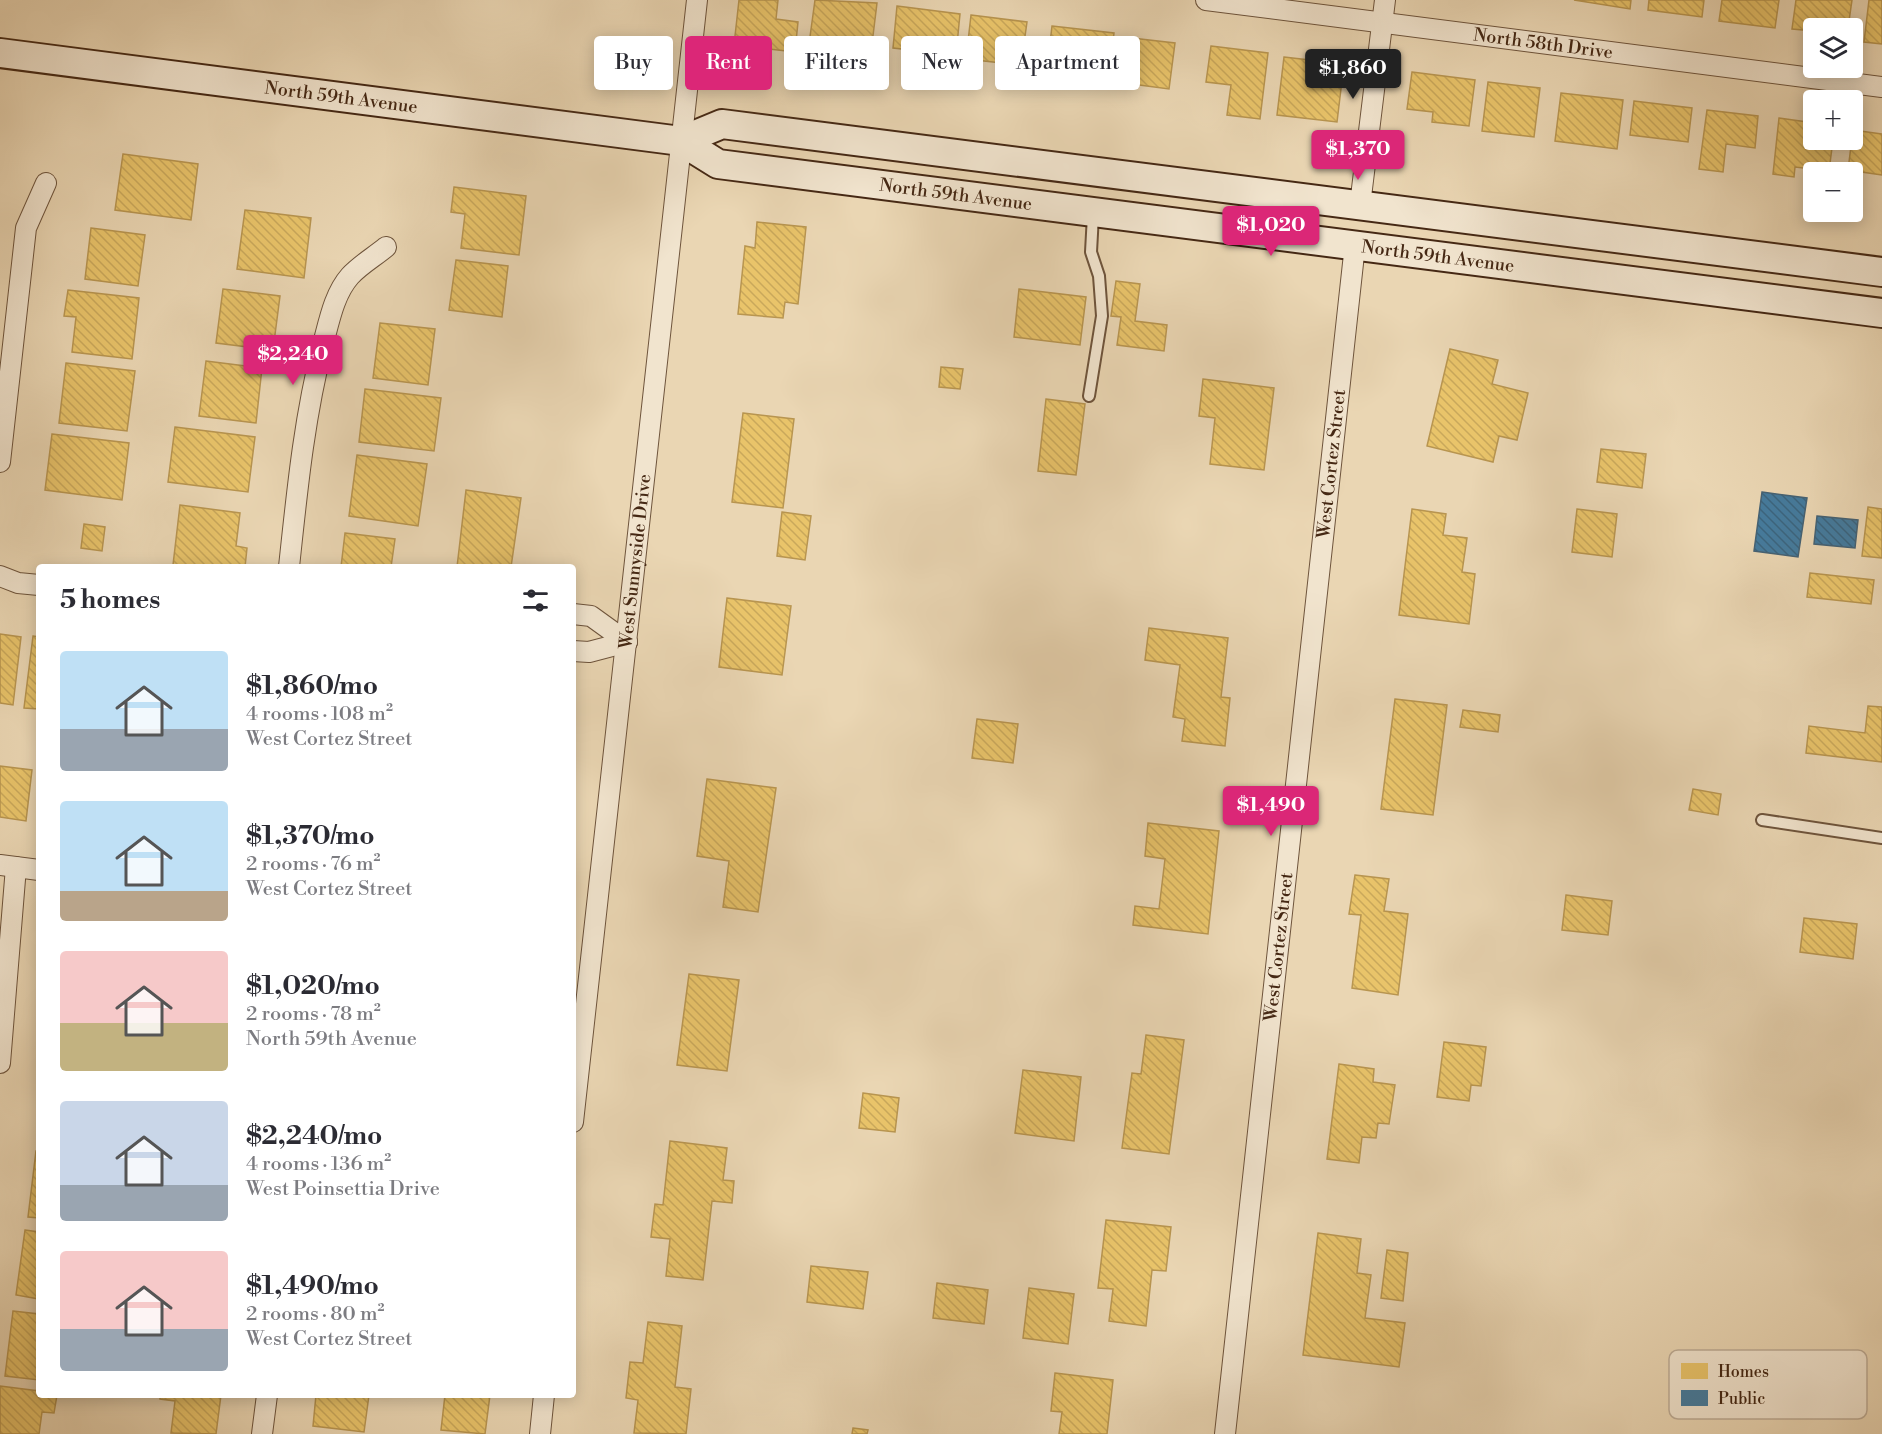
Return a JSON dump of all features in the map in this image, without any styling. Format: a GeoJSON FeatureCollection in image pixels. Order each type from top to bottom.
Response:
{"type":"FeatureCollection","features":[{"type":"Feature","properties":{"kind":"main road","name":"North 59th Avenue"},"geometry":{"type":"LineString","coordinates":[[0,53],[681,141],[718,164],[1882,312]]}},
{"type":"Feature","properties":{"kind":"main road","name":"North 59th Avenue"},"geometry":{"type":"LineString","coordinates":[[681,141],[722,124],[1882,272]]}},
{"type":"Feature","properties":{"kind":"street","name":"West Sunnyside Drive"},"geometry":{"type":"LineString","coordinates":[[576,1095],[697,0]]}},
{"type":"Feature","properties":{"kind":"street","name":"North 58th Drive"},"geometry":{"type":"LineString","coordinates":[[1206,0],[1882,87]]}},
{"type":"Feature","properties":{"kind":"street"},"geometry":{"type":"LineString","coordinates":[[1360,205],[1385,0]]}},
{"type":"Feature","properties":{"kind":"street"},"geometry":{"type":"LineString","coordinates":[[0,462],[26,228],[46,183]]}},
{"type":"Feature","properties":{"kind":"street","name":"West Cortez Street"},"geometry":{"type":"LineString","coordinates":[[1225,1434],[1355,245]]}},
{"type":"Feature","properties":{"kind":"street"},"geometry":{"type":"LineString","coordinates":[[289,564],[303,443],[312,388],[328,325],[336,301],[350,277],[386,247]]}},
{"type":"Feature","properties":{"kind":"street"},"geometry":{"type":"LineString","coordinates":[[0,576],[18,583],[36,585]]}},
{"type":"Feature","properties":{"kind":"street"},"geometry":{"type":"LineString","coordinates":[[576,615],[591,616],[627,642]]}},
{"type":"Feature","properties":{"kind":"street"},"geometry":{"type":"LineString","coordinates":[[576,651],[589,652],[627,642]]}},
{"type":"Feature","properties":{"kind":"street"},"geometry":{"type":"LineString","coordinates":[[0,1063],[8,866],[36,870]]}},
{"type":"Feature","properties":{"kind":"street"},"geometry":{"type":"LineString","coordinates":[[262,1434],[267,1398]]}},
{"type":"Feature","properties":{"kind":"street"},"geometry":{"type":"LineString","coordinates":[[540,1434],[544,1398]]}},
{"type":"Feature","properties":{"kind":"lane"},"geometry":{"type":"LineString","coordinates":[[1089,396],[1101,316],[1099,276],[1091,252],[1094,211]]}},
{"type":"Feature","properties":{"kind":"lane"},"geometry":{"type":"LineString","coordinates":[[1762,820],[1882,838]]}},
{"type":"Feature","properties":{"kind":"building: Homes"},"geometry":{"type":"Polygon","coordinates":[[[739,0],[778,0],[776,19],[798,22],[797,36],[784,36],[784,51],[772,49],[772,36],[735,36],[739,0]]]}},
{"type":"Feature","properties":{"kind":"building: Homes"},"geometry":{"type":"Polygon","coordinates":[[[815,0],[877,3],[873,36],[810,36],[815,0]]]}},
{"type":"Feature","properties":{"kind":"building: Homes"},"geometry":{"type":"Polygon","coordinates":[[[1574,0],[1631,0],[1630,9],[1574,0]]]}},
{"type":"Feature","properties":{"kind":"building: Homes"},"geometry":{"type":"Polygon","coordinates":[[[1649,0],[1704,0],[1702,17],[1648,10],[1649,0]]]}},
{"type":"Feature","properties":{"kind":"building: Homes"},"geometry":{"type":"Polygon","coordinates":[[[1722,0],[1779,0],[1775,28],[1719,21],[1722,0]]]}},
{"type":"Feature","properties":{"kind":"building: Homes"},"geometry":{"type":"Polygon","coordinates":[[[1796,0],[1852,0],[1849,18],[1803,18],[1803,30],[1792,29],[1796,0]]]}},
{"type":"Feature","properties":{"kind":"building: Homes"},"geometry":{"type":"Polygon","coordinates":[[[1869,0],[1882,0],[1882,44],[1864,42],[1869,0]]]}},
{"type":"Feature","properties":{"kind":"building: Homes"},"geometry":{"type":"Polygon","coordinates":[[[897,6],[960,14],[958,36],[901,36],[901,49],[893,48],[897,6]]]}},
{"type":"Feature","properties":{"kind":"building: Homes"},"geometry":{"type":"Polygon","coordinates":[[[971,15],[1027,22],[1025,36],[995,36],[995,62],[983,61],[983,36],[969,36],[971,15]]]}},
{"type":"Feature","properties":{"kind":"building: Homes"},"geometry":{"type":"Polygon","coordinates":[[[1052,26],[1114,33],[1114,36],[1051,36],[1052,26]]]}},
{"type":"Feature","properties":{"kind":"building: Homes"},"geometry":{"type":"Polygon","coordinates":[[[1140,39],[1175,43],[1169,89],[1140,85],[1140,39]]]}},
{"type":"Feature","properties":{"kind":"building: Homes"},"geometry":{"type":"Polygon","coordinates":[[[1211,46],[1268,53],[1260,119],[1227,115],[1231,85],[1206,82],[1211,46]]]}},
{"type":"Feature","properties":{"kind":"building: Homes"},"geometry":{"type":"Polygon","coordinates":[[[1284,57],[1344,64],[1337,122],[1277,115],[1284,57]]]}},
{"type":"Feature","properties":{"kind":"building: Homes"},"geometry":{"type":"Polygon","coordinates":[[[1412,72],[1475,80],[1469,126],[1432,122],[1433,112],[1407,109],[1412,72]]]}},
{"type":"Feature","properties":{"kind":"building: Homes"},"geometry":{"type":"Polygon","coordinates":[[[1488,82],[1540,88],[1534,137],[1482,131],[1488,82]]]}},
{"type":"Feature","properties":{"kind":"building: Homes"},"geometry":{"type":"Polygon","coordinates":[[[1561,93],[1623,100],[1617,149],[1555,141],[1561,93]]]}},
{"type":"Feature","properties":{"kind":"building: Homes"},"geometry":{"type":"Polygon","coordinates":[[[1634,101],[1692,108],[1688,142],[1630,135],[1634,101]]]}},
{"type":"Feature","properties":{"kind":"building: Homes"},"geometry":{"type":"Polygon","coordinates":[[[1707,110],[1758,116],[1755,148],[1726,144],[1723,172],[1699,169],[1707,110]]]}},
{"type":"Feature","properties":{"kind":"building: Homes"},"geometry":{"type":"Polygon","coordinates":[[[1779,118],[1803,121],[1803,150],[1832,150],[1830,162],[1803,162],[1803,168],[1795,167],[1794,177],[1773,174],[1779,118]]]}},
{"type":"Feature","properties":{"kind":"building: Homes"},"geometry":{"type":"Polygon","coordinates":[[[1863,131],[1882,134],[1882,175],[1863,172],[1863,162],[1849,162],[1850,150],[1863,150],[1863,131]]]}},
{"type":"Feature","properties":{"kind":"building: Homes"},"geometry":{"type":"Polygon","coordinates":[[[123,154],[198,164],[191,220],[115,210],[123,154]]]}},
{"type":"Feature","properties":{"kind":"building: Homes"},"geometry":{"type":"Polygon","coordinates":[[[454,187],[526,196],[519,255],[461,248],[465,214],[451,212],[454,187]]]}},
{"type":"Feature","properties":{"kind":"building: Homes"},"geometry":{"type":"Polygon","coordinates":[[[245,210],[311,218],[304,278],[237,269],[245,210]]]}},
{"type":"Feature","properties":{"kind":"building: Homes"},"geometry":{"type":"Polygon","coordinates":[[[757,222],[806,227],[798,304],[785,302],[783,318],[738,314],[745,246],[755,248],[757,222]]]}},
{"type":"Feature","properties":{"kind":"building: Homes"},"geometry":{"type":"Polygon","coordinates":[[[91,228],[145,235],[138,286],[85,279],[91,228]]]}},
{"type":"Feature","properties":{"kind":"building: Homes"},"geometry":{"type":"Polygon","coordinates":[[[456,260],[508,266],[502,317],[449,310],[456,260]]]}},
{"type":"Feature","properties":{"kind":"building: Homes"},"geometry":{"type":"Polygon","coordinates":[[[1116,281],[1140,284],[1135,321],[1167,325],[1164,351],[1117,345],[1121,317],[1111,316],[1116,281]]]}},
{"type":"Feature","properties":{"kind":"building: Homes"},"geometry":{"type":"Polygon","coordinates":[[[223,289],[280,296],[273,350],[216,343],[223,289]]]}},
{"type":"Feature","properties":{"kind":"building: Homes"},"geometry":{"type":"Polygon","coordinates":[[[1019,289],[1086,297],[1080,345],[1014,337],[1019,289]]]}},
{"type":"Feature","properties":{"kind":"building: Homes"},"geometry":{"type":"Polygon","coordinates":[[[68,290],[139,298],[132,359],[72,352],[76,317],[64,316],[68,290]]]}},
{"type":"Feature","properties":{"kind":"building: Homes"},"geometry":{"type":"Polygon","coordinates":[[[380,323],[435,329],[428,385],[373,378],[380,323]]]}},
{"type":"Feature","properties":{"kind":"building: Homes"},"geometry":{"type":"Polygon","coordinates":[[[1450,349],[1498,360],[1492,384],[1528,393],[1517,440],[1499,436],[1493,462],[1427,446],[1450,349]]]}},
{"type":"Feature","properties":{"kind":"building: Homes"},"geometry":{"type":"Polygon","coordinates":[[[206,361],[262,368],[256,423],[199,416],[206,361]]]}},
{"type":"Feature","properties":{"kind":"building: Homes"},"geometry":{"type":"Polygon","coordinates":[[[66,363],[135,371],[127,431],[59,423],[66,363]]]}},
{"type":"Feature","properties":{"kind":"building: Homes"},"geometry":{"type":"Polygon","coordinates":[[[941,367],[963,369],[960,389],[939,387],[941,367]]]}},
{"type":"Feature","properties":{"kind":"building: Homes"},"geometry":{"type":"Polygon","coordinates":[[[1203,379],[1274,388],[1264,470],[1210,464],[1215,418],[1199,416],[1203,379]]]}},
{"type":"Feature","properties":{"kind":"building: Homes"},"geometry":{"type":"Polygon","coordinates":[[[365,389],[441,398],[434,451],[359,442],[365,389]]]}},
{"type":"Feature","properties":{"kind":"building: Homes"},"geometry":{"type":"Polygon","coordinates":[[[1046,399],[1085,404],[1076,475],[1038,471],[1046,399]]]}},
{"type":"Feature","properties":{"kind":"building: Homes"},"geometry":{"type":"Polygon","coordinates":[[[743,413],[794,419],[783,508],[732,502],[743,413]]]}},
{"type":"Feature","properties":{"kind":"building: Homes"},"geometry":{"type":"Polygon","coordinates":[[[175,427],[255,437],[248,492],[168,482],[175,427]]]}},
{"type":"Feature","properties":{"kind":"building: Homes"},"geometry":{"type":"Polygon","coordinates":[[[52,434],[129,443],[122,500],[45,490],[52,434]]]}},
{"type":"Feature","properties":{"kind":"building: Homes"},"geometry":{"type":"Polygon","coordinates":[[[1601,449],[1646,454],[1642,488],[1597,482],[1601,449]]]}},
{"type":"Feature","properties":{"kind":"building: Homes"},"geometry":{"type":"Polygon","coordinates":[[[357,455],[427,464],[418,526],[349,516],[357,455]]]}},
{"type":"Feature","properties":{"kind":"building: Homes"},"geometry":{"type":"Polygon","coordinates":[[[466,490],[521,498],[511,564],[457,564],[466,490]]]}},
{"type":"Feature","properties":{"kind":"building: Homes"},"geometry":{"type":"Polygon","coordinates":[[[180,505],[240,513],[236,546],[247,548],[245,564],[173,564],[180,505]]]}},
{"type":"Feature","properties":{"kind":"building: Homes"},"geometry":{"type":"Polygon","coordinates":[[[1868,507],[1882,509],[1882,558],[1862,556],[1868,507]]]}},
{"type":"Feature","properties":{"kind":"building: Homes"},"geometry":{"type":"Polygon","coordinates":[[[1412,509],[1446,514],[1443,535],[1467,538],[1462,572],[1475,574],[1469,624],[1399,615],[1412,509]]]}},
{"type":"Feature","properties":{"kind":"building: Homes"},"geometry":{"type":"Polygon","coordinates":[[[1577,509],[1617,514],[1612,557],[1572,552],[1577,509]]]}},
{"type":"Feature","properties":{"kind":"building: Homes"},"geometry":{"type":"Polygon","coordinates":[[[782,512],[811,516],[805,560],[777,556],[782,512]]]}},
{"type":"Feature","properties":{"kind":"building: Homes"},"geometry":{"type":"Polygon","coordinates":[[[84,524],[105,527],[102,551],[81,548],[84,524]]]}},
{"type":"Feature","properties":{"kind":"building: Homes"},"geometry":{"type":"Polygon","coordinates":[[[345,533],[395,539],[391,564],[341,564],[345,533]]]}},
{"type":"Feature","properties":{"kind":"building: Homes"},"geometry":{"type":"Polygon","coordinates":[[[1810,573],[1874,580],[1871,604],[1807,597],[1810,573]]]}},
{"type":"Feature","properties":{"kind":"building: Homes"},"geometry":{"type":"Polygon","coordinates":[[[727,598],[791,606],[782,675],[719,667],[727,598]]]}},
{"type":"Feature","properties":{"kind":"building: Homes"},"geometry":{"type":"Polygon","coordinates":[[[1149,628],[1228,638],[1221,697],[1230,698],[1225,746],[1182,741],[1185,719],[1173,717],[1180,665],[1145,660],[1149,628]]]}},
{"type":"Feature","properties":{"kind":"building: Homes"},"geometry":{"type":"Polygon","coordinates":[[[0,634],[21,637],[13,705],[0,703],[0,634]]]}},
{"type":"Feature","properties":{"kind":"building: Homes"},"geometry":{"type":"Polygon","coordinates":[[[33,636],[36,636],[36,709],[24,708],[33,636]]]}},
{"type":"Feature","properties":{"kind":"building: Homes"},"geometry":{"type":"Polygon","coordinates":[[[1395,699],[1447,705],[1433,815],[1381,809],[1395,699]]]}},
{"type":"Feature","properties":{"kind":"building: Homes"},"geometry":{"type":"Polygon","coordinates":[[[1868,706],[1882,707],[1882,762],[1806,753],[1809,726],[1865,733],[1868,706]]]}},
{"type":"Feature","properties":{"kind":"building: Homes"},"geometry":{"type":"Polygon","coordinates":[[[1463,710],[1500,715],[1498,732],[1460,727],[1463,710]]]}},
{"type":"Feature","properties":{"kind":"building: Homes"},"geometry":{"type":"Polygon","coordinates":[[[977,719],[1018,724],[1013,763],[972,758],[977,719]]]}},
{"type":"Feature","properties":{"kind":"building: Homes"},"geometry":{"type":"Polygon","coordinates":[[[0,766],[32,770],[26,821],[0,817],[0,766]]]}},
{"type":"Feature","properties":{"kind":"building: Homes"},"geometry":{"type":"Polygon","coordinates":[[[707,779],[776,788],[758,912],[723,907],[729,861],[697,856],[707,779]]]}},
{"type":"Feature","properties":{"kind":"building: Homes"},"geometry":{"type":"Polygon","coordinates":[[[1693,789],[1721,794],[1718,815],[1689,810],[1693,789]]]}},
{"type":"Feature","properties":{"kind":"building: Homes"},"geometry":{"type":"Polygon","coordinates":[[[1148,823],[1219,831],[1208,934],[1133,925],[1135,906],[1159,909],[1165,859],[1145,856],[1148,823]]]}},
{"type":"Feature","properties":{"kind":"building: Homes"},"geometry":{"type":"Polygon","coordinates":[[[1355,875],[1389,879],[1384,911],[1408,914],[1398,995],[1352,988],[1361,915],[1349,914],[1355,875]]]}},
{"type":"Feature","properties":{"kind":"building: Homes"},"geometry":{"type":"Polygon","coordinates":[[[1566,895],[1612,901],[1608,935],[1562,930],[1566,895]]]}},
{"type":"Feature","properties":{"kind":"building: Homes"},"geometry":{"type":"Polygon","coordinates":[[[1804,918],[1857,924],[1853,959],[1800,952],[1804,918]]]}},
{"type":"Feature","properties":{"kind":"building: Homes"},"geometry":{"type":"Polygon","coordinates":[[[689,974],[739,980],[727,1071],[677,1065],[689,974]]]}},
{"type":"Feature","properties":{"kind":"building: Homes"},"geometry":{"type":"Polygon","coordinates":[[[1146,1035],[1184,1040],[1169,1154],[1122,1148],[1132,1073],[1141,1074],[1146,1035]]]}},
{"type":"Feature","properties":{"kind":"building: Homes"},"geometry":{"type":"Polygon","coordinates":[[[1444,1042],[1486,1047],[1481,1086],[1471,1085],[1469,1101],[1437,1097],[1444,1042]]]}},
{"type":"Feature","properties":{"kind":"building: Homes"},"geometry":{"type":"Polygon","coordinates":[[[1339,1064],[1374,1069],[1373,1082],[1395,1085],[1389,1124],[1378,1123],[1376,1138],[1362,1137],[1359,1163],[1327,1159],[1339,1064]]]}},
{"type":"Feature","properties":{"kind":"building: Homes"},"geometry":{"type":"Polygon","coordinates":[[[1023,1070],[1081,1077],[1074,1141],[1015,1133],[1023,1070]]]}},
{"type":"Feature","properties":{"kind":"building: Homes"},"geometry":{"type":"Polygon","coordinates":[[[863,1093],[899,1098],[895,1132],[859,1128],[863,1093]]]}},
{"type":"Feature","properties":{"kind":"building: Homes"},"geometry":{"type":"Polygon","coordinates":[[[670,1141],[727,1148],[723,1180],[734,1181],[732,1203],[712,1201],[703,1280],[666,1276],[670,1239],[651,1237],[655,1204],[663,1205],[670,1141]]]}},
{"type":"Feature","properties":{"kind":"building: Homes"},"geometry":{"type":"Polygon","coordinates":[[[36,1151],[36,1218],[28,1217],[36,1151]]]}},
{"type":"Feature","properties":{"kind":"building: Homes"},"geometry":{"type":"Polygon","coordinates":[[[1106,1220],[1171,1227],[1166,1271],[1152,1270],[1146,1326],[1109,1321],[1113,1289],[1098,1288],[1106,1220]]]}},
{"type":"Feature","properties":{"kind":"building: Homes"},"geometry":{"type":"Polygon","coordinates":[[[25,1230],[36,1232],[36,1298],[16,1295],[25,1230]]]}},
{"type":"Feature","properties":{"kind":"building: Homes"},"geometry":{"type":"Polygon","coordinates":[[[1318,1233],[1361,1239],[1357,1273],[1371,1275],[1365,1318],[1405,1323],[1399,1367],[1303,1355],[1318,1233]]]}},
{"type":"Feature","properties":{"kind":"building: Homes"},"geometry":{"type":"Polygon","coordinates":[[[1387,1250],[1408,1253],[1403,1301],[1381,1298],[1387,1250]]]}},
{"type":"Feature","properties":{"kind":"building: Homes"},"geometry":{"type":"Polygon","coordinates":[[[811,1266],[868,1272],[863,1309],[807,1302],[811,1266]]]}},
{"type":"Feature","properties":{"kind":"building: Homes"},"geometry":{"type":"Polygon","coordinates":[[[937,1283],[988,1290],[984,1324],[933,1318],[937,1283]]]}},
{"type":"Feature","properties":{"kind":"building: Homes"},"geometry":{"type":"Polygon","coordinates":[[[1029,1288],[1074,1294],[1068,1344],[1023,1338],[1029,1288]]]}},
{"type":"Feature","properties":{"kind":"building: Homes"},"geometry":{"type":"Polygon","coordinates":[[[13,1311],[36,1314],[36,1380],[5,1376],[13,1311]]]}},
{"type":"Feature","properties":{"kind":"building: Homes"},"geometry":{"type":"Polygon","coordinates":[[[648,1322],[682,1326],[675,1387],[691,1389],[686,1434],[634,1433],[638,1400],[626,1398],[630,1362],[643,1363],[648,1322]]]}},
{"type":"Feature","properties":{"kind":"building: Homes"},"geometry":{"type":"Polygon","coordinates":[[[1055,1373],[1113,1380],[1107,1434],[1059,1434],[1062,1412],[1051,1411],[1055,1373]]]}},
{"type":"Feature","properties":{"kind":"building: Homes"},"geometry":{"type":"Polygon","coordinates":[[[0,1386],[36,1391],[36,1398],[56,1398],[54,1413],[42,1412],[39,1434],[0,1434],[0,1386]]]}},
{"type":"Feature","properties":{"kind":"building: Homes"},"geometry":{"type":"Polygon","coordinates":[[[221,1398],[216,1434],[171,1433],[175,1401],[160,1399],[221,1398]]]}},
{"type":"Feature","properties":{"kind":"building: Homes"},"geometry":{"type":"Polygon","coordinates":[[[316,1398],[369,1398],[364,1432],[313,1426],[316,1398]]]}},
{"type":"Feature","properties":{"kind":"building: Homes"},"geometry":{"type":"Polygon","coordinates":[[[445,1398],[490,1398],[485,1434],[441,1430],[445,1398]]]}},
{"type":"Feature","properties":{"kind":"building: Homes"},"geometry":{"type":"Polygon","coordinates":[[[853,1428],[868,1430],[867,1434],[852,1434],[853,1428]]]}},
{"type":"Feature","properties":{"kind":"building: Public"},"geometry":{"type":"Polygon","coordinates":[[[1762,492],[1807,498],[1798,557],[1754,551],[1762,492]]]}},
{"type":"Feature","properties":{"kind":"building: Public"},"geometry":{"type":"Polygon","coordinates":[[[1817,516],[1858,520],[1855,548],[1814,544],[1817,516]]]}}]}
